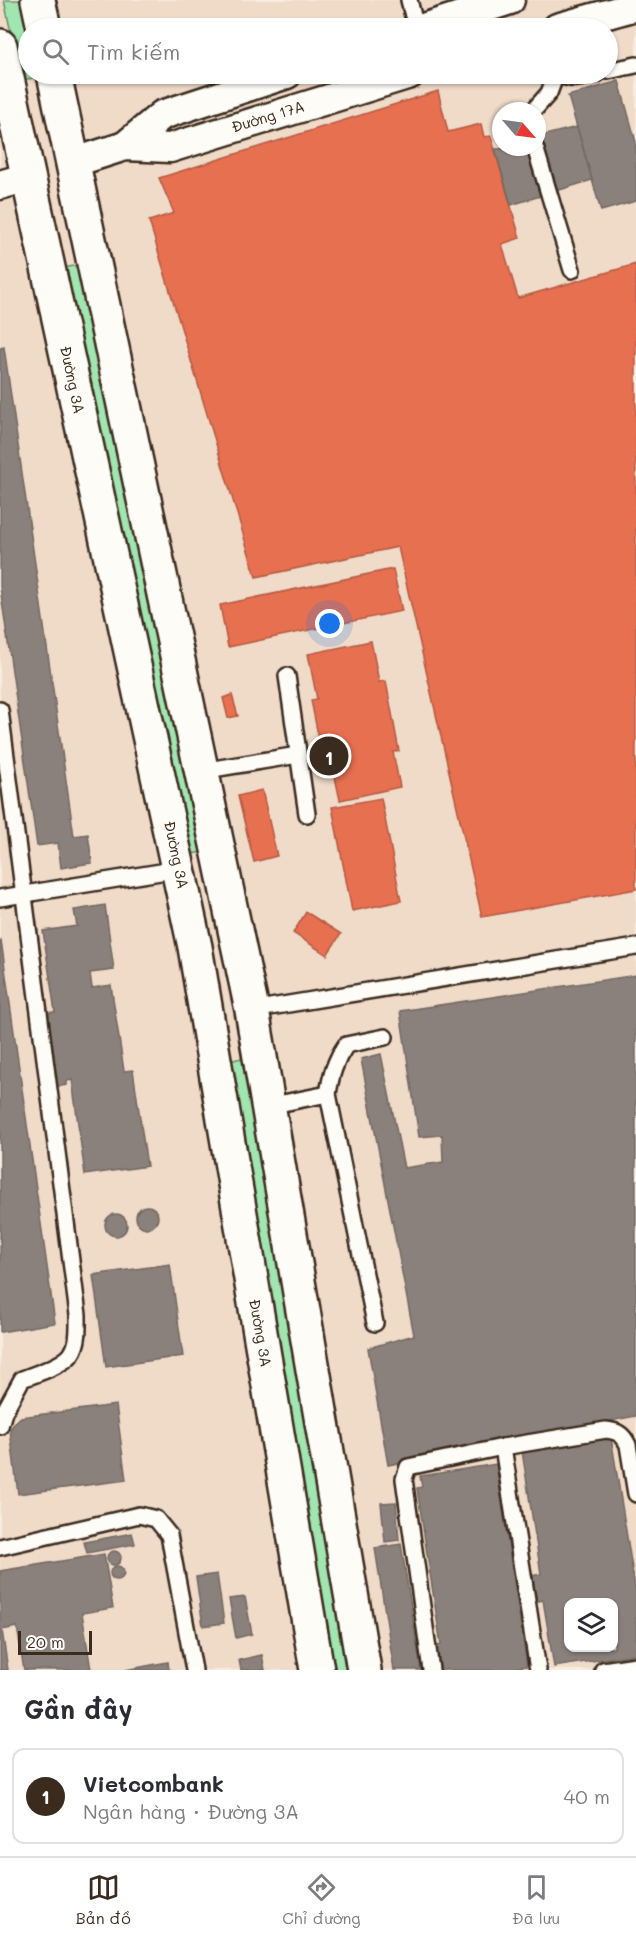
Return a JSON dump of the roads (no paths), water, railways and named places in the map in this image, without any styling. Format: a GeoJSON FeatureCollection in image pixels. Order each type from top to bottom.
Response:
{"type":"FeatureCollection","features":[{"type":"Feature","properties":{"kind":"street"},"geometry":{"type":"LineString","coordinates":[[38,0],[42,18]]}},
{"type":"Feature","properties":{"kind":"street"},"geometry":{"type":"LineString","coordinates":[[454,18],[510,0]]}},
{"type":"Feature","properties":{"kind":"street"},"geometry":{"type":"LineString","coordinates":[[593,18],[636,6]]}},
{"type":"Feature","properties":{"kind":"street","name":"Đường 3A"},"geometry":{"type":"LineString","coordinates":[[0,46],[14,181],[179,869],[195,946],[317,1670]]}},
{"type":"Feature","properties":{"kind":"street"},"geometry":{"type":"LineString","coordinates":[[56,84],[252,1010],[364,1670]]}},
{"type":"Feature","properties":{"kind":"street","name":"Đường 17A"},"geometry":{"type":"LineString","coordinates":[[125,146],[162,115],[257,84]]}},
{"type":"Feature","properties":{"kind":"street","name":"Đường 17A"},"geometry":{"type":"LineString","coordinates":[[72,163],[125,146],[170,148],[378,84]]}},
{"type":"Feature","properties":{"kind":"street"},"geometry":{"type":"LineString","coordinates":[[14,181],[72,163]]}},
{"type":"Feature","properties":{"kind":"street"},"geometry":{"type":"LineString","coordinates":[[195,946],[237,940]]}},
{"type":"Feature","properties":{"kind":"lane"},"geometry":{"type":"LineString","coordinates":[[409,0],[414,18]]}},
{"type":"Feature","properties":{"kind":"lane"},"geometry":{"type":"LineString","coordinates":[[618,69],[636,65]]}},
{"type":"Feature","properties":{"kind":"lane"},"geometry":{"type":"LineString","coordinates":[[541,102],[553,84]]}},
{"type":"Feature","properties":{"kind":"lane"},"geometry":{"type":"LineString","coordinates":[[538,156],[572,270]]}},
{"type":"Feature","properties":{"kind":"lane"},"geometry":{"type":"LineString","coordinates":[[287,676],[307,814]]}},
{"type":"Feature","properties":{"kind":"lane"},"geometry":{"type":"LineString","coordinates":[[0,710],[78,1315],[77,1338],[71,1355],[51,1368],[22,1379],[4,1412],[0,1426]]}},
{"type":"Feature","properties":{"kind":"lane"},"geometry":{"type":"LineString","coordinates":[[201,771],[298,755]]}},
{"type":"Feature","properties":{"kind":"lane"},"geometry":{"type":"LineString","coordinates":[[0,898],[179,869]]}},
{"type":"Feature","properties":{"kind":"lane"},"geometry":{"type":"LineString","coordinates":[[252,1010],[636,947]]}},
{"type":"Feature","properties":{"kind":"lane"},"geometry":{"type":"LineString","coordinates":[[375,1323],[328,1094],[331,1074],[346,1045],[386,1036]]}},
{"type":"Feature","properties":{"kind":"lane"},"geometry":{"type":"LineString","coordinates":[[268,1106],[328,1094]]}},
{"type":"Feature","properties":{"kind":"lane"},"geometry":{"type":"LineString","coordinates":[[431,1670],[404,1479],[408,1467],[503,1447],[606,1430],[616,1431],[624,1437],[628,1445],[636,1494]]}},
{"type":"Feature","properties":{"kind":"lane"},"geometry":{"type":"LineString","coordinates":[[503,1447],[538,1670]]}},
{"type":"Feature","properties":{"kind":"lane"},"geometry":{"type":"LineString","coordinates":[[0,1547],[139,1515],[156,1519],[169,1535],[194,1670]]}},
{"type":"Feature","properties":{"kind":"lane"},"geometry":{"type":"LineString","coordinates":[[603,1670],[636,1665]]}},
{"type":"Feature","properties":{"kind":"place","name":"Vietcombank"},"geometry":{"type":"Point","coordinates":[329,756]}}]}
